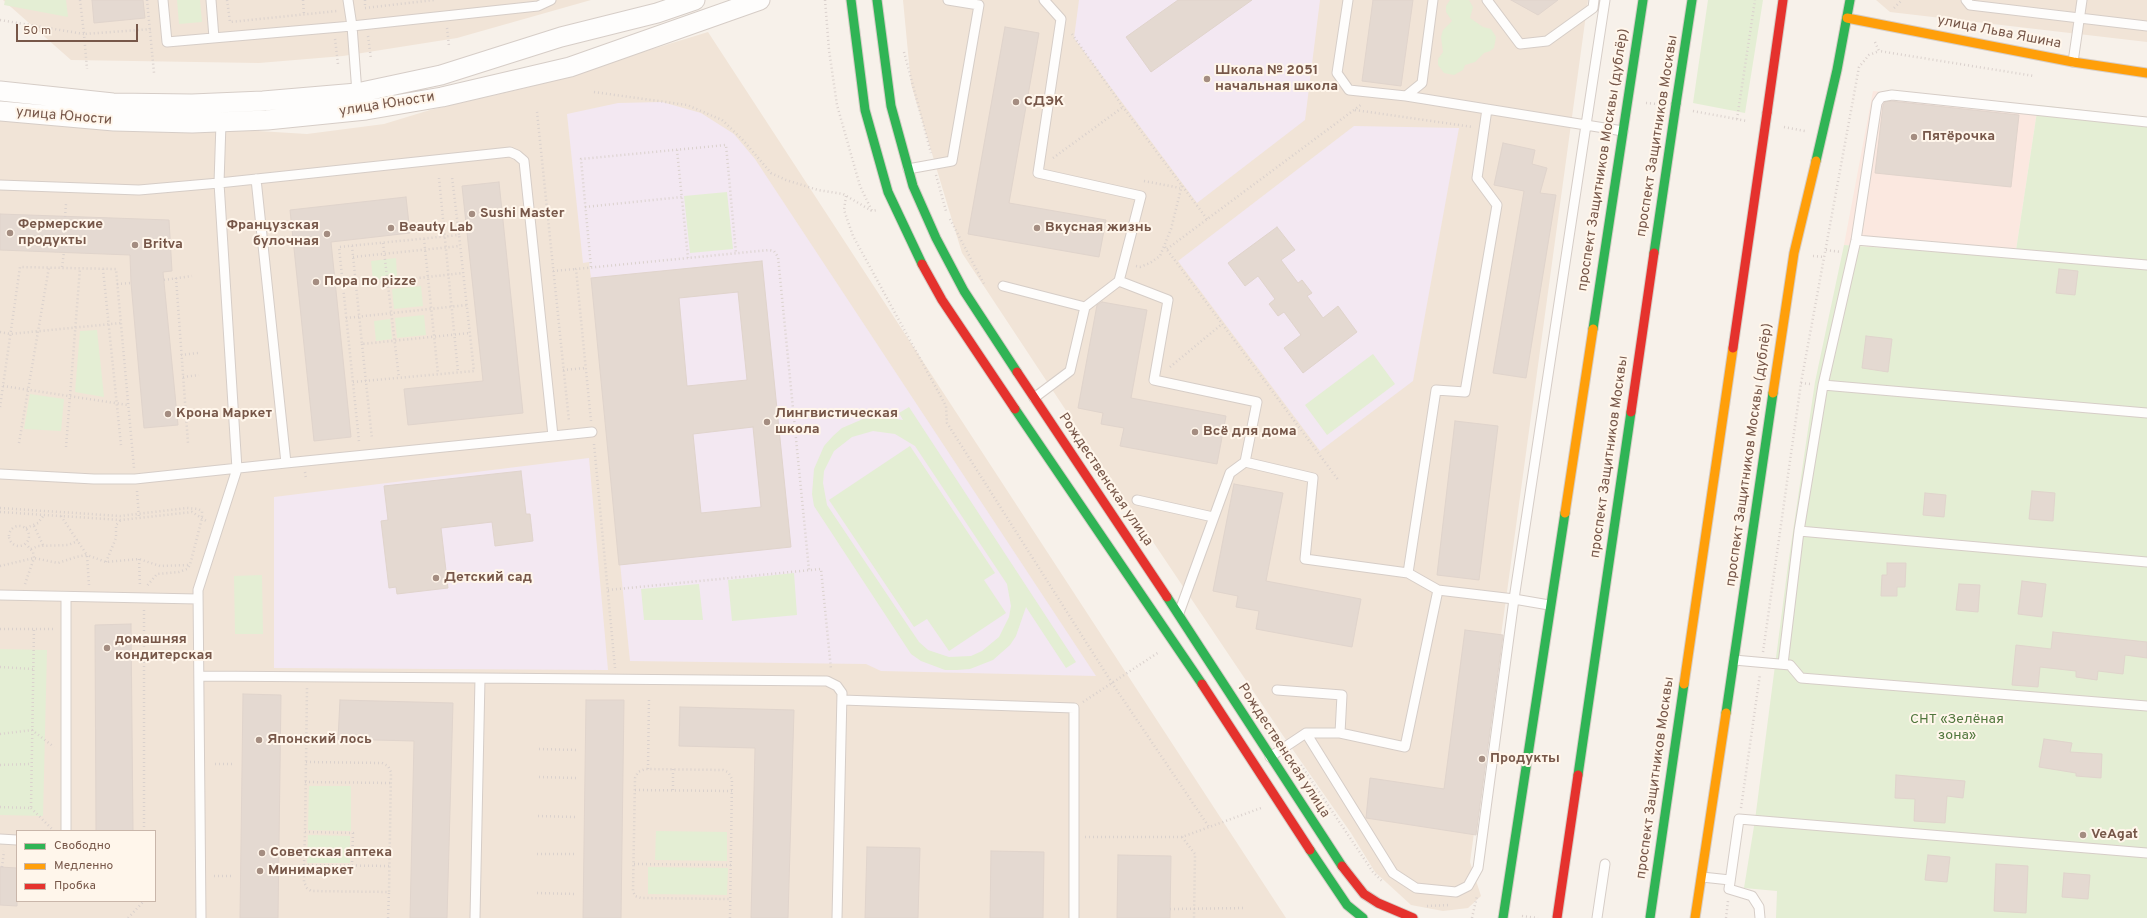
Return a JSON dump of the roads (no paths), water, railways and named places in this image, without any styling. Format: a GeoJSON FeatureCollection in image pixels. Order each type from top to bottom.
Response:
{"type":"FeatureCollection","features":[{"type":"Feature","properties":{"kind":"street","name":"улица Юности"},"geometry":{"type":"LineString","coordinates":[[0,91],[113,103],[192,104],[264,101],[357,93],[441,75],[561,37],[657,13],[695,0]]}},
{"type":"Feature","properties":{"kind":"street","name":"улица Юности"},"geometry":{"type":"LineString","coordinates":[[0,111],[114,122],[221,123],[366,110],[442,97],[570,67],[760,0]]}},
{"type":"Feature","properties":{"kind":"street"},"geometry":{"type":"LineString","coordinates":[[850,0],[865,110],[888,192],[916,253],[942,300],[1164,626],[1319,864],[1347,905],[1360,917]]}},
{"type":"Feature","properties":{"kind":"street","name":"Рождественская улица"},"geometry":{"type":"LineString","coordinates":[[878,0],[883,52],[891,106],[913,186],[927,218],[964,291],[1179,615],[1348,876],[1364,894],[1413,918]]}},
{"type":"Feature","properties":{"kind":"street","name":"проспект Защитников Москвы (дублёр)"},"geometry":{"type":"LineString","coordinates":[[1503,918],[1549,605],[1642,0]]}},
{"type":"Feature","properties":{"kind":"street","name":"проспект Защитников Москвы"},"geometry":{"type":"LineString","coordinates":[[1556,918],[1692,0]]}},
{"type":"Feature","properties":{"kind":"street","name":"проспект Защитников Москвы"},"geometry":{"type":"LineString","coordinates":[[1650,918],[1783,0]]}},
{"type":"Feature","properties":{"kind":"street","name":"проспект Защитников Москвы (дублёр)"},"geometry":{"type":"LineString","coordinates":[[1696,918],[1794,253],[1837,70],[1850,0]]}},
{"type":"Feature","properties":{"kind":"street","name":"улица Льва Яшина"},"geometry":{"type":"LineString","coordinates":[[1847,18],[2073,62],[2147,73]]}},
{"type":"Feature","properties":{"kind":"street"},"geometry":{"type":"LineString","coordinates":[[561,37],[580,40],[585,45],[585,54],[580,62],[570,67]]}},
{"type":"Feature","properties":{"kind":"lane"},"geometry":{"type":"LineString","coordinates":[[163,0],[167,42],[352,26],[538,6],[551,0]]}},
{"type":"Feature","properties":{"kind":"lane"},"geometry":{"type":"LineString","coordinates":[[211,0],[214,38]]}},
{"type":"Feature","properties":{"kind":"lane"},"geometry":{"type":"LineString","coordinates":[[348,0],[352,26],[357,93]]}},
{"type":"Feature","properties":{"kind":"lane"},"geometry":{"type":"LineString","coordinates":[[908,169],[952,161],[981,2],[948,0]]}},
{"type":"Feature","properties":{"kind":"lane"},"geometry":{"type":"LineString","coordinates":[[1034,398],[1070,371],[1085,306],[1119,281],[1141,196],[1038,173],[1061,19],[1044,0]]}},
{"type":"Feature","properties":{"kind":"lane"},"geometry":{"type":"LineString","coordinates":[[1348,0],[1337,73],[1349,90],[1406,96],[1623,131]]}},
{"type":"Feature","properties":{"kind":"lane"},"geometry":{"type":"LineString","coordinates":[[1406,96],[1422,82],[1433,0]]}},
{"type":"Feature","properties":{"kind":"lane"},"geometry":{"type":"LineString","coordinates":[[1487,0],[1520,44],[1547,41],[1593,8],[1594,0]]}},
{"type":"Feature","properties":{"kind":"lane"},"geometry":{"type":"LineString","coordinates":[[1306,733],[1393,873],[1416,888],[1456,892],[1468,886],[1478,868],[1514,599],[1605,0]]}},
{"type":"Feature","properties":{"kind":"lane"},"geometry":{"type":"LineString","coordinates":[[1966,0],[1970,4],[2147,26]]}},
{"type":"Feature","properties":{"kind":"lane"},"geometry":{"type":"LineString","coordinates":[[2073,62],[2078,18],[2082,0]]}},
{"type":"Feature","properties":{"kind":"lane"},"geometry":{"type":"LineString","coordinates":[[1783,664],[1799,532],[1823,385],[1856,240],[1877,103],[1881,97],[1892,95],[2147,122]]}},
{"type":"Feature","properties":{"kind":"lane"},"geometry":{"type":"LineString","coordinates":[[1408,573],[1436,390],[1465,392],[1496,213],[1497,205],[1477,178],[1486,109]]}},
{"type":"Feature","properties":{"kind":"lane"},"geometry":{"type":"LineString","coordinates":[[201,918],[198,590],[237,469],[219,183],[221,123]]}},
{"type":"Feature","properties":{"kind":"lane"},"geometry":{"type":"LineString","coordinates":[[0,185],[139,190],[510,152],[517,155],[524,161],[553,436]]}},
{"type":"Feature","properties":{"kind":"lane"},"geometry":{"type":"LineString","coordinates":[[256,179],[286,463]]}},
{"type":"Feature","properties":{"kind":"lane"},"geometry":{"type":"LineString","coordinates":[[1856,240],[2147,265]]}},
{"type":"Feature","properties":{"kind":"lane"},"geometry":{"type":"LineString","coordinates":[[1119,281],[1168,300],[1154,380],[1257,402],[1245,462],[1230,473],[1179,615]]}},
{"type":"Feature","properties":{"kind":"lane"},"geometry":{"type":"LineString","coordinates":[[1003,286],[1085,306]]}},
{"type":"Feature","properties":{"kind":"lane"},"geometry":{"type":"LineString","coordinates":[[1823,385],[2147,413]]}},
{"type":"Feature","properties":{"kind":"lane"},"geometry":{"type":"LineString","coordinates":[[0,474],[94,480],[135,479],[592,432]]}},
{"type":"Feature","properties":{"kind":"lane"},"geometry":{"type":"LineString","coordinates":[[1245,462],[1313,478],[1305,559],[1408,573],[1438,590],[1514,599],[1549,605]]}},
{"type":"Feature","properties":{"kind":"lane"},"geometry":{"type":"LineString","coordinates":[[1137,500],[1213,517]]}},
{"type":"Feature","properties":{"kind":"lane"},"geometry":{"type":"LineString","coordinates":[[1799,532],[2147,562]]}},
{"type":"Feature","properties":{"kind":"lane"},"geometry":{"type":"LineString","coordinates":[[1270,757],[1306,733],[1340,733],[1405,747],[1438,590]]}},
{"type":"Feature","properties":{"kind":"lane"},"geometry":{"type":"LineString","coordinates":[[0,595],[198,599]]}},
{"type":"Feature","properties":{"kind":"lane"},"geometry":{"type":"LineString","coordinates":[[66,597],[66,830]]}},
{"type":"Feature","properties":{"kind":"lane"},"geometry":{"type":"LineString","coordinates":[[1734,660],[1790,665],[1801,678],[2147,706]]}},
{"type":"Feature","properties":{"kind":"lane"},"geometry":{"type":"LineString","coordinates":[[199,676],[828,681],[837,686],[842,693],[837,918]]}},
{"type":"Feature","properties":{"kind":"lane"},"geometry":{"type":"LineString","coordinates":[[475,918],[480,678]]}},
{"type":"Feature","properties":{"kind":"lane"},"geometry":{"type":"LineString","coordinates":[[1277,690],[1342,695],[1340,733]]}},
{"type":"Feature","properties":{"kind":"lane"},"geometry":{"type":"LineString","coordinates":[[842,700],[1074,708],[1074,918]]}},
{"type":"Feature","properties":{"kind":"lane"},"geometry":{"type":"LineString","coordinates":[[1760,918],[1759,907],[1752,896],[1729,889],[1739,819],[2147,853]]}},
{"type":"Feature","properties":{"kind":"lane"},"geometry":{"type":"LineString","coordinates":[[0,839],[16,840]]}},
{"type":"Feature","properties":{"kind":"lane"},"geometry":{"type":"LineString","coordinates":[[1597,918],[1605,864]]}},
{"type":"Feature","properties":{"kind":"lane"},"geometry":{"type":"LineString","coordinates":[[1702,877],[1730,880]]}},
{"type":"Feature","properties":{"kind":"place","name":"Школа № 2051 начальная школа"},"geometry":{"type":"Point","coordinates":[1207,79]}},
{"type":"Feature","properties":{"kind":"place","name":"СДЭК"},"geometry":{"type":"Point","coordinates":[1016,102]}},
{"type":"Feature","properties":{"kind":"place","name":"Пятёрочка"},"geometry":{"type":"Point","coordinates":[1914,137]}},
{"type":"Feature","properties":{"kind":"place","name":"Sushi Master"},"geometry":{"type":"Point","coordinates":[472,214]}},
{"type":"Feature","properties":{"kind":"place","name":"Beauty Lab"},"geometry":{"type":"Point","coordinates":[391,228]}},
{"type":"Feature","properties":{"kind":"place","name":"Вкусная жизнь"},"geometry":{"type":"Point","coordinates":[1037,228]}},
{"type":"Feature","properties":{"kind":"place","name":"Фермерские продукты"},"geometry":{"type":"Point","coordinates":[10,233]}},
{"type":"Feature","properties":{"kind":"place","name":"Французская булочная"},"geometry":{"type":"Point","coordinates":[327,234]}},
{"type":"Feature","properties":{"kind":"place","name":"Britva"},"geometry":{"type":"Point","coordinates":[135,245]}},
{"type":"Feature","properties":{"kind":"place","name":"Пора по pizze"},"geometry":{"type":"Point","coordinates":[316,282]}},
{"type":"Feature","properties":{"kind":"place","name":"Крона Маркет"},"geometry":{"type":"Point","coordinates":[168,414]}},
{"type":"Feature","properties":{"kind":"place","name":"Лингвистическая школа"},"geometry":{"type":"Point","coordinates":[767,422]}},
{"type":"Feature","properties":{"kind":"place","name":"Всё для дома"},"geometry":{"type":"Point","coordinates":[1195,432]}},
{"type":"Feature","properties":{"kind":"place","name":"Детский сад"},"geometry":{"type":"Point","coordinates":[436,578]}},
{"type":"Feature","properties":{"kind":"place","name":"домашняя кондитерская"},"geometry":{"type":"Point","coordinates":[107,648]}},
{"type":"Feature","properties":{"kind":"place","name":"Японский лось"},"geometry":{"type":"Point","coordinates":[259,740]}},
{"type":"Feature","properties":{"kind":"place","name":"Продукты"},"geometry":{"type":"Point","coordinates":[1482,759]}},
{"type":"Feature","properties":{"kind":"place","name":"VeAgat"},"geometry":{"type":"Point","coordinates":[2083,835]}},
{"type":"Feature","properties":{"kind":"place","name":"Советская аптека"},"geometry":{"type":"Point","coordinates":[262,853]}},
{"type":"Feature","properties":{"kind":"place","name":"Минимаркет"},"geometry":{"type":"Point","coordinates":[260,871]}},
{"type":"Feature","properties":{"kind":"park label","name":"СНТ «Зелёная зона»"},"geometry":{"type":"Point","coordinates":[1957,728]}}]}
